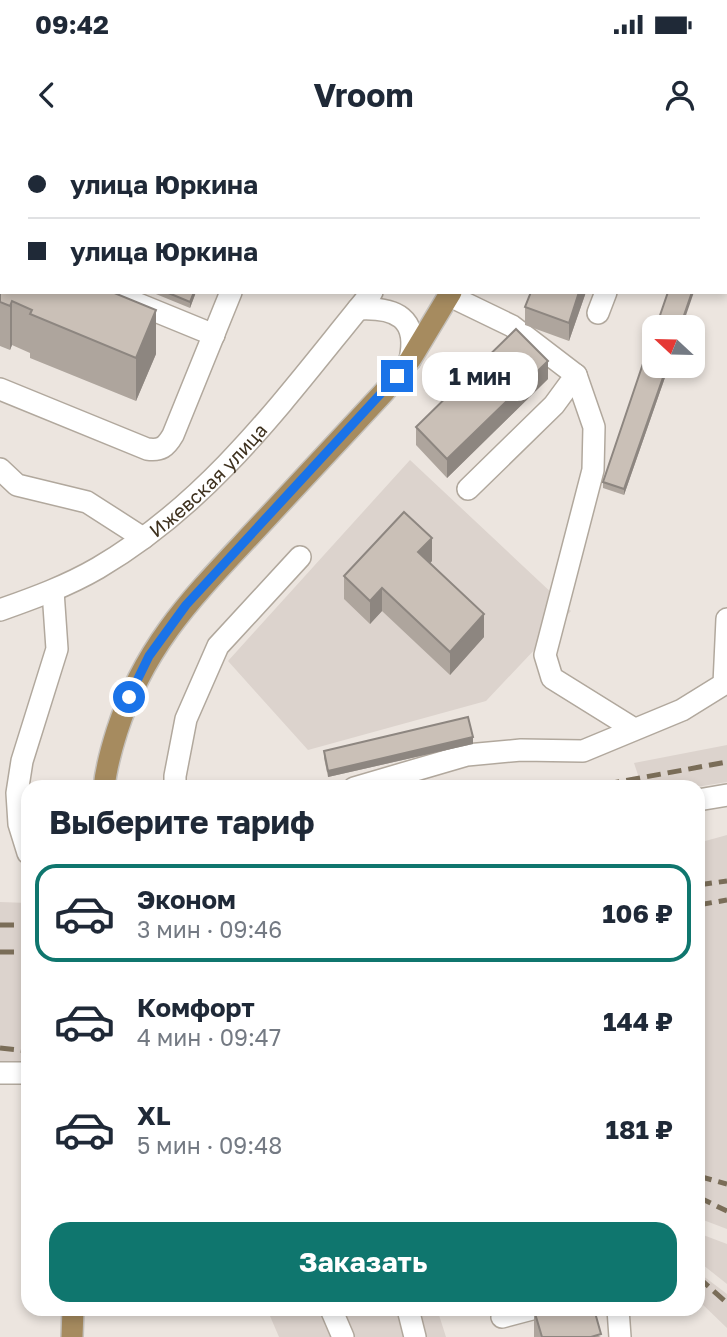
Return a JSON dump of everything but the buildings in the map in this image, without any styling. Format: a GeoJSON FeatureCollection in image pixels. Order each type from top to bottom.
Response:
{"type":"FeatureCollection","features":[{"type":"Feature","properties":{"kind":"main road"},"geometry":{"type":"LineString","coordinates":[[105,780],[123,712],[149,656],[166,631],[209,580],[385,391],[410,360],[451,294]]}},
{"type":"Feature","properties":{"kind":"main road"},"geometry":{"type":"LineString","coordinates":[[72,1337],[73,1316]]}},
{"type":"Feature","properties":{"kind":"street"},"geometry":{"type":"LineString","coordinates":[[114,294],[214,335]]}},
{"type":"Feature","properties":{"kind":"street"},"geometry":{"type":"LineString","coordinates":[[0,389],[157,451],[167,446],[173,435],[231,294]]}},
{"type":"Feature","properties":{"kind":"street","name":"Ижевская улица"},"geometry":{"type":"LineString","coordinates":[[0,610],[53,591],[98,568],[192,500],[242,450],[370,294]]}},
{"type":"Feature","properties":{"kind":"street"},"geometry":{"type":"LineString","coordinates":[[451,294],[512,326],[576,375],[594,427],[593,470],[545,655],[552,678],[634,729]]}},
{"type":"Feature","properties":{"kind":"street"},"geometry":{"type":"LineString","coordinates":[[598,313],[605,294]]}},
{"type":"Feature","properties":{"kind":"street"},"geometry":{"type":"LineString","coordinates":[[358,309],[379,308],[395,313],[409,324],[413,344],[410,360]]}},
{"type":"Feature","properties":{"kind":"street"},"geometry":{"type":"LineString","coordinates":[[468,489],[554,405],[576,375]]}},
{"type":"Feature","properties":{"kind":"street"},"geometry":{"type":"LineString","coordinates":[[0,469],[9,486],[87,502],[142,538]]}},
{"type":"Feature","properties":{"kind":"street"},"geometry":{"type":"LineString","coordinates":[[175,780],[186,719],[218,646],[300,556]]}},
{"type":"Feature","properties":{"kind":"street"},"geometry":{"type":"LineString","coordinates":[[21,830],[17,793],[22,761],[57,649],[53,591]]}},
{"type":"Feature","properties":{"kind":"street"},"geometry":{"type":"LineString","coordinates":[[381,780],[467,755],[521,750],[583,751],[682,710],[725,684],[727,619]]}},
{"type":"Feature","properties":{"kind":"street"},"geometry":{"type":"LineString","coordinates":[[705,799],[727,795]]}},
{"type":"Feature","properties":{"kind":"street"},"geometry":{"type":"LineString","coordinates":[[0,1073],[21,1073]]}},
{"type":"Feature","properties":{"kind":"street"},"geometry":{"type":"LineString","coordinates":[[334,1316],[343,1337]]}},
{"type":"Feature","properties":{"kind":"street"},"geometry":{"type":"LineString","coordinates":[[410,1316],[415,1337]]}},
{"type":"Feature","properties":{"kind":"street"},"geometry":{"type":"LineString","coordinates":[[618,1316],[620,1337]]}},
{"type":"Feature","properties":{"kind":"shaded area"},"geometry":{"type":"Polygon","coordinates":[[[410,460],[571,611],[486,701],[308,750],[228,661],[410,460]]]}},
{"type":"Feature","properties":{"kind":"shaded area"},"geometry":{"type":"Polygon","coordinates":[[[727,745],[727,782],[705,786],[705,780],[640,780],[634,763],[727,745]]]}},
{"type":"Feature","properties":{"kind":"shaded area"},"geometry":{"type":"Polygon","coordinates":[[[727,835],[727,1229],[705,1221],[705,841],[727,835]]]}},
{"type":"Feature","properties":{"kind":"shaded area"},"geometry":{"type":"Polygon","coordinates":[[[0,902],[21,903],[21,1064],[0,1063],[0,902]]]}},
{"type":"Feature","properties":{"kind":"shaded area"},"geometry":{"type":"Polygon","coordinates":[[[705,1236],[727,1244],[727,1284],[705,1267],[705,1236]]]}},
{"type":"Feature","properties":{"kind":"shaded area"},"geometry":{"type":"Polygon","coordinates":[[[705,1277],[727,1294],[727,1328],[705,1307],[705,1277]]]}},
{"type":"Feature","properties":{"kind":"shaded area"},"geometry":{"type":"Polygon","coordinates":[[[270,1316],[439,1316],[446,1337],[279,1337],[270,1316]]]}},
{"type":"Feature","properties":{"kind":"railway"},"geometry":{"type":"LineString","coordinates":[[629,780],[727,762]]}},
{"type":"Feature","properties":{"kind":"railway"},"geometry":{"type":"LineString","coordinates":[[705,884],[727,881]]}},
{"type":"Feature","properties":{"kind":"railway"},"geometry":{"type":"LineString","coordinates":[[705,904],[727,900]]}},
{"type":"Feature","properties":{"kind":"railway"},"geometry":{"type":"LineString","coordinates":[[0,925],[21,925]]}},
{"type":"Feature","properties":{"kind":"railway"},"geometry":{"type":"LineString","coordinates":[[0,952],[21,952]]}},
{"type":"Feature","properties":{"kind":"railway"},"geometry":{"type":"LineString","coordinates":[[0,1048],[21,1050]]}},
{"type":"Feature","properties":{"kind":"railway"},"geometry":{"type":"LineString","coordinates":[[705,1178],[727,1184]]}},
{"type":"Feature","properties":{"kind":"railway"},"geometry":{"type":"LineString","coordinates":[[705,1200],[727,1211]]}},
{"type":"Feature","properties":{"kind":"railway"},"geometry":{"type":"LineString","coordinates":[[705,1283],[727,1303]]}},
{"type":"Feature","properties":{"kind":"route"},"geometry":{"type":"LineString","coordinates":[[129,697],[149,656],[186,605],[397,376]]}}]}
